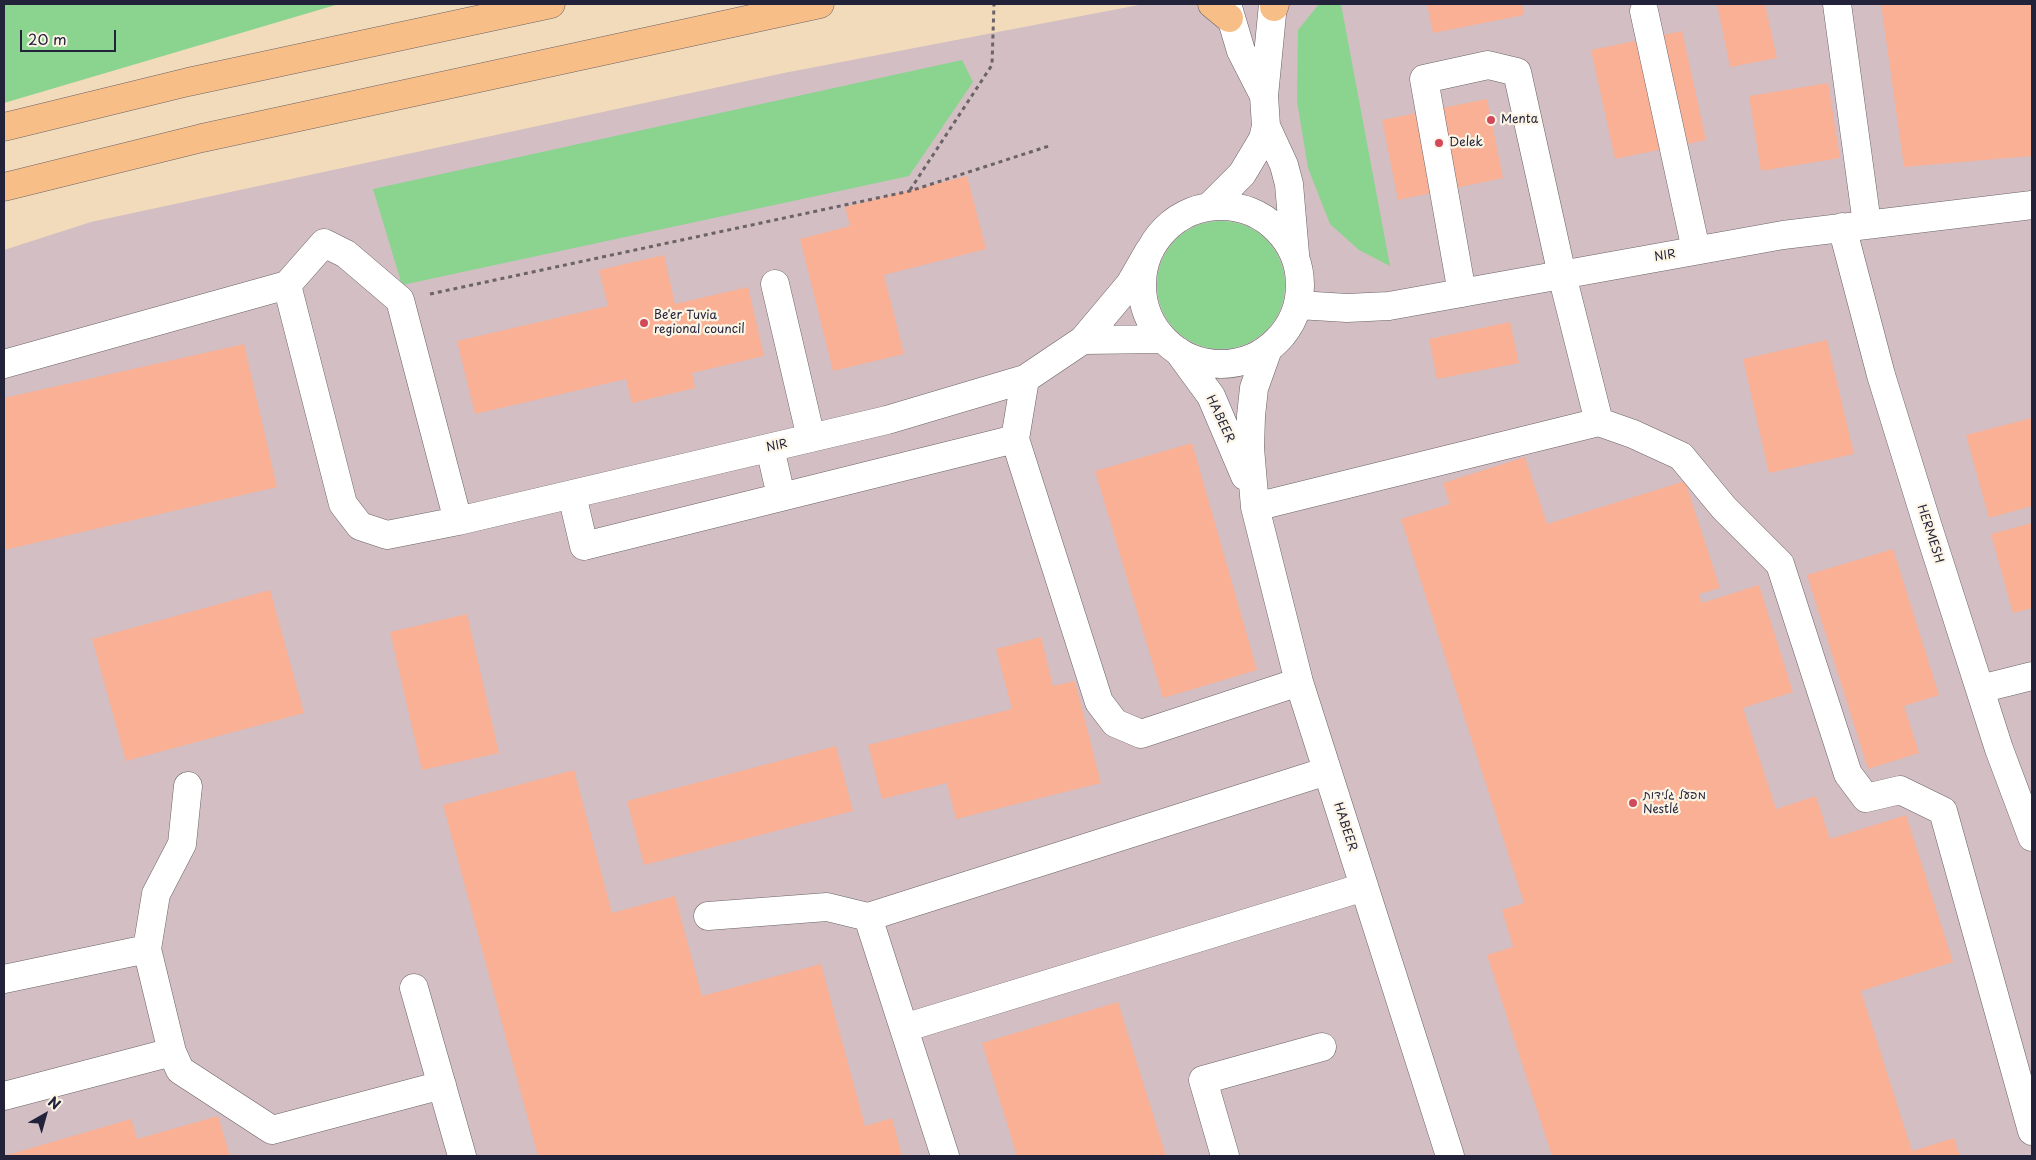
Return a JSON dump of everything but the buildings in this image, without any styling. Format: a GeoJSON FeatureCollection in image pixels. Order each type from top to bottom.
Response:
{"type":"FeatureCollection","features":[{"type":"Feature","properties":{"kind":"highway"},"geometry":{"type":"LineString","coordinates":[[4,127],[188,82],[551,4]]}},
{"type":"Feature","properties":{"kind":"highway"},"geometry":{"type":"LineString","coordinates":[[4,187],[202,138],[820,4]]}},
{"type":"Feature","properties":{"kind":"street","name":"HERMESH"},"geometry":{"type":"LineString","coordinates":[[1837,4],[1855,226],[1881,376],[1999,749],[2032,837]]}},
{"type":"Feature","properties":{"kind":"street"},"geometry":{"type":"LineString","coordinates":[[1209,207],[1242,174],[1263,139],[1266,126],[1264,96],[1274,5]]}},
{"type":"Feature","properties":{"kind":"street"},"geometry":{"type":"LineString","coordinates":[[1223,8],[1241,51],[1264,96]]}},
{"type":"Feature","properties":{"kind":"street"},"geometry":{"type":"LineString","coordinates":[[1644,11],[1696,250]]}},
{"type":"Feature","properties":{"kind":"street"},"geometry":{"type":"LineString","coordinates":[[1462,293],[1424,79],[1488,65],[1517,72],[1562,275],[1599,422]]}},
{"type":"Feature","properties":{"kind":"street"},"geometry":{"type":"LineString","coordinates":[[1266,126],[1284,165],[1289,184],[1295,256],[1300,280],[1298,305],[1292,322],[1281,337],[1268,349],[1247,360],[1223,364],[1199,361],[1170,345],[1150,319],[1143,297],[1143,274],[1149,251],[1160,234],[1174,221],[1190,212],[1209,207],[1230,206],[1244,210],[1270,222],[1285,237],[1295,256]]}},
{"type":"Feature","properties":{"kind":"street","name":"NIR"},"geometry":{"type":"LineString","coordinates":[[1298,305],[1347,308],[1389,306],[1783,234],[2032,205]]}},
{"type":"Feature","properties":{"kind":"street"},"geometry":{"type":"LineString","coordinates":[[4,364],[287,285],[324,243],[346,254],[400,300],[458,521]]}},
{"type":"Feature","properties":{"kind":"street","name":"NIR"},"geometry":{"type":"LineString","coordinates":[[287,285],[343,504],[360,526],[387,535],[572,495],[886,420],[1024,379],[1083,340],[1130,284],[1149,251]]}},
{"type":"Feature","properties":{"kind":"street"},"geometry":{"type":"LineString","coordinates":[[775,284],[811,438]]}},
{"type":"Feature","properties":{"kind":"street"},"geometry":{"type":"LineString","coordinates":[[1083,340],[1170,345]]}},
{"type":"Feature","properties":{"kind":"street","name":"HABEER"},"geometry":{"type":"LineString","coordinates":[[1170,345],[1211,396],[1254,500],[1299,682],[1450,1156]]}},
{"type":"Feature","properties":{"kind":"street","name":"HABEER"},"geometry":{"type":"LineString","coordinates":[[1254,500],[1250,448],[1254,388],[1268,349]]}},
{"type":"Feature","properties":{"kind":"street"},"geometry":{"type":"LineString","coordinates":[[1024,379],[1015,439],[1099,702],[1115,723],[1140,734],[1299,682]]}},
{"type":"Feature","properties":{"kind":"street"},"geometry":{"type":"LineString","coordinates":[[1254,500],[1599,422],[1633,434],[1681,456],[1724,508],[1780,564],[1848,774],[1866,798],[1900,790],[1943,811],[2032,1131]]}},
{"type":"Feature","properties":{"kind":"street"},"geometry":{"type":"LineString","coordinates":[[572,495],[584,546],[1015,439]]}},
{"type":"Feature","properties":{"kind":"street"},"geometry":{"type":"LineString","coordinates":[[770,448],[781,496]]}},
{"type":"Feature","properties":{"kind":"street"},"geometry":{"type":"LineString","coordinates":[[1980,689],[2032,676]]}},
{"type":"Feature","properties":{"kind":"street"},"geometry":{"type":"LineString","coordinates":[[708,916],[827,907],[868,917],[1327,771]]}},
{"type":"Feature","properties":{"kind":"street"},"geometry":{"type":"LineString","coordinates":[[188,786],[182,844],[156,894],[147,949],[172,1052],[180,1070],[272,1130],[442,1085]]}},
{"type":"Feature","properties":{"kind":"street"},"geometry":{"type":"LineString","coordinates":[[904,1028],[1364,887]]}},
{"type":"Feature","properties":{"kind":"street"},"geometry":{"type":"LineString","coordinates":[[868,917],[945,1156]]}},
{"type":"Feature","properties":{"kind":"street"},"geometry":{"type":"LineString","coordinates":[[4,979],[147,949]]}},
{"type":"Feature","properties":{"kind":"street"},"geometry":{"type":"LineString","coordinates":[[414,988],[462,1156]]}},
{"type":"Feature","properties":{"kind":"street"},"geometry":{"type":"LineString","coordinates":[[1225,1156],[1203,1080],[1322,1047]]}},
{"type":"Feature","properties":{"kind":"street"},"geometry":{"type":"LineString","coordinates":[[4,1096],[172,1052]]}},
{"type":"Feature","properties":{"kind":"path"},"geometry":{"type":"LineString","coordinates":[[910,191],[992,66],[994,4]]}},
{"type":"Feature","properties":{"kind":"path"},"geometry":{"type":"LineString","coordinates":[[400,300],[910,191],[1049,146]]}},
{"type":"Feature","properties":{"kind":"shaded area"},"geometry":{"type":"Polygon","coordinates":[[[1144,4],[2032,4],[2032,1156],[4,1156],[4,250],[91,222],[784,73],[1144,4]]]}},
{"type":"Feature","properties":{"kind":"green space"},"geometry":{"type":"Polygon","coordinates":[[[4,4],[339,4],[4,103],[4,4]]]}},
{"type":"Feature","properties":{"kind":"green space"},"geometry":{"type":"Polygon","coordinates":[[[1319,4],[1341,4],[1390,266],[1359,250],[1330,224],[1308,168],[1297,101],[1298,30],[1319,4]]]}},
{"type":"Feature","properties":{"kind":"green space"},"geometry":{"type":"Polygon","coordinates":[[[962,60],[973,82],[909,176],[402,285],[373,189],[962,60]]]}},
{"type":"Feature","properties":{"kind":"green space"},"geometry":{"type":"Polygon","coordinates":[[[1221,221],[1234,222],[1246,226],[1266,240],[1280,260],[1284,272],[1284,298],[1280,310],[1266,330],[1246,344],[1234,348],[1221,349],[1208,348],[1196,344],[1176,330],[1162,310],[1158,298],[1157,285],[1158,272],[1162,260],[1176,240],[1196,226],[1208,222],[1221,221]]]}},
{"type":"Feature","properties":{"kind":"place","name":"Menta"},"geometry":{"type":"Point","coordinates":[1491,120]}},
{"type":"Feature","properties":{"kind":"place","name":"Delek"},"geometry":{"type":"Point","coordinates":[1439,143]}},
{"type":"Feature","properties":{"kind":"place","name":"Be'er Tuvia regional council"},"geometry":{"type":"Point","coordinates":[644,323]}},
{"type":"Feature","properties":{"kind":"place","name":"מפעל גלידות Nestlé"},"geometry":{"type":"Point","coordinates":[1633,803]}}]}
